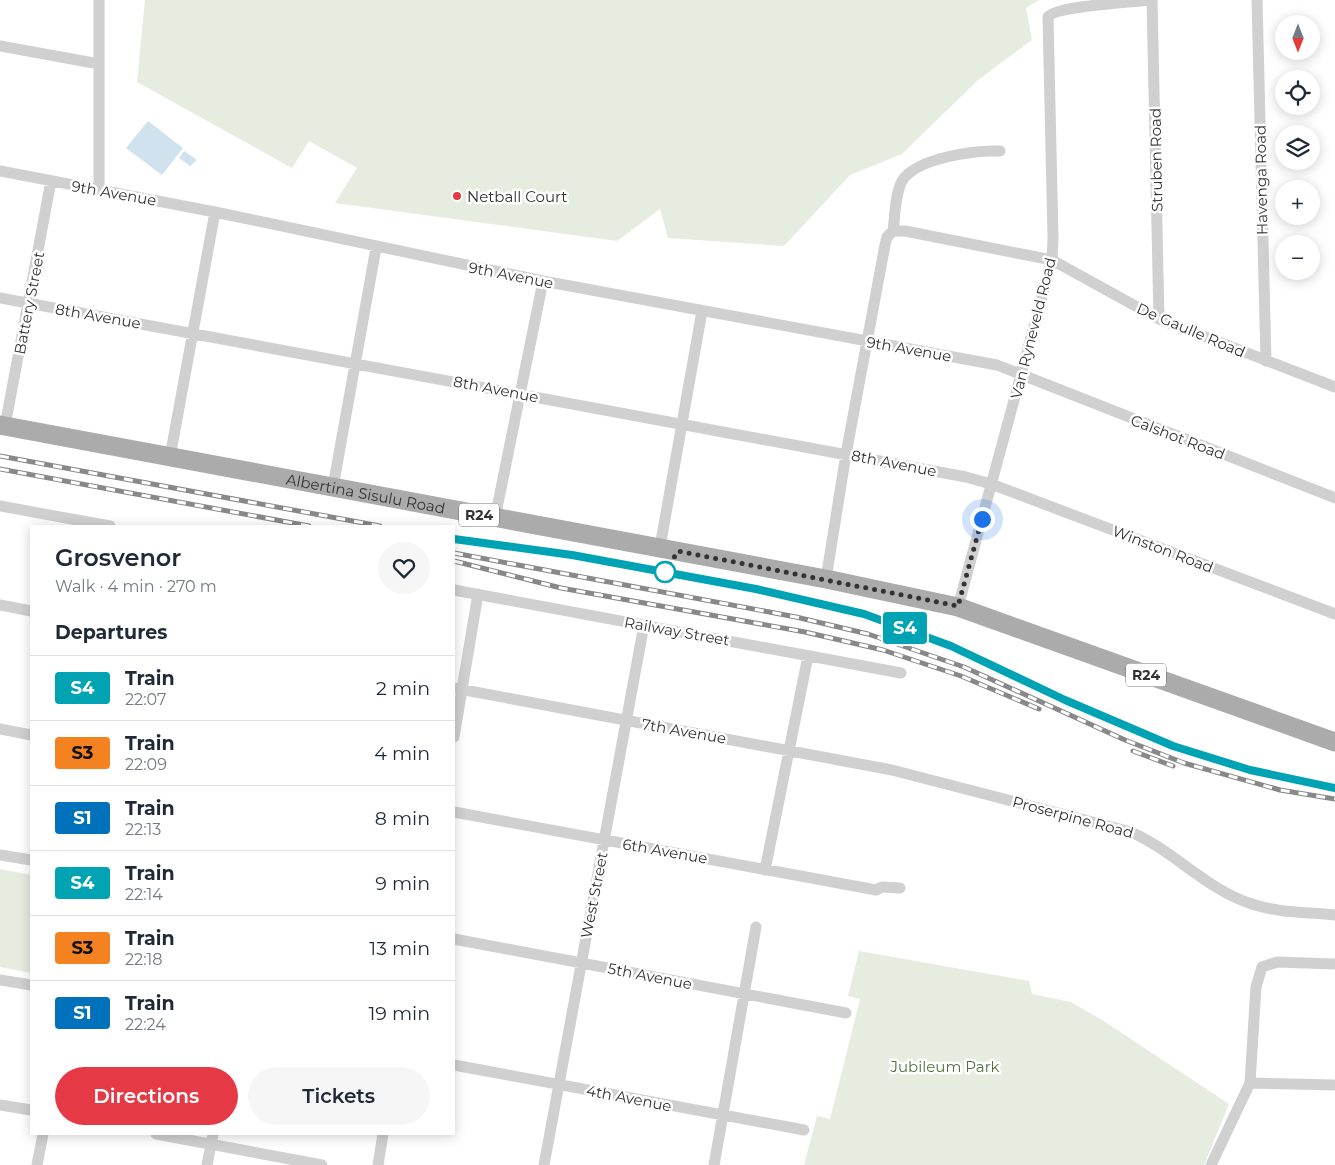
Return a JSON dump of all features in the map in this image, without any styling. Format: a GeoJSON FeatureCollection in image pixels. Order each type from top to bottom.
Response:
{"type":"FeatureCollection","features":[{"type":"Feature","properties":{"kind":"main road","name":"Albertina Sisulu Road"},"geometry":{"type":"LineString","coordinates":[[2,425],[495,518],[660,547],[958,606],[1335,742]]}},
{"type":"Feature","properties":{"kind":"street"},"geometry":{"type":"LineString","coordinates":[[99,0],[99,190]]}},
{"type":"Feature","properties":{"kind":"street","name":"Van Ryneveld Road"},"geometry":{"type":"LineString","coordinates":[[958,606],[1052,260],[1054,238],[1047,20],[1050,14],[1070,9],[1152,0]]}},
{"type":"Feature","properties":{"kind":"street","name":"Struben Road"},"geometry":{"type":"LineString","coordinates":[[1152,0],[1160,319]]}},
{"type":"Feature","properties":{"kind":"street","name":"Havenga Road"},"geometry":{"type":"LineString","coordinates":[[1257,0],[1266,361]]}},
{"type":"Feature","properties":{"kind":"street"},"geometry":{"type":"LineString","coordinates":[[0,46],[99,64]]}},
{"type":"Feature","properties":{"kind":"street"},"geometry":{"type":"LineString","coordinates":[[826,579],[846,454],[885,245],[892,231],[901,182],[915,168],[937,160],[988,150],[1000,151]]}},
{"type":"Feature","properties":{"kind":"street","name":"9th Avenue"},"geometry":{"type":"LineString","coordinates":[[0,171],[215,212],[376,248],[543,282],[998,365],[1022,376]]}},
{"type":"Feature","properties":{"kind":"street","name":"Battery Street"},"geometry":{"type":"LineString","coordinates":[[2,425],[29,303],[51,181]]}},
{"type":"Feature","properties":{"kind":"street"},"geometry":{"type":"LineString","coordinates":[[170,457],[215,212]]}},
{"type":"Feature","properties":{"kind":"street","name":"De Gaulle Road"},"geometry":{"type":"LineString","coordinates":[[892,231],[905,231],[1052,260],[1160,319],[1335,387]]}},
{"type":"Feature","properties":{"kind":"street"},"geometry":{"type":"LineString","coordinates":[[333,487],[376,248]]}},
{"type":"Feature","properties":{"kind":"street"},"geometry":{"type":"LineString","coordinates":[[495,518],[543,282]]}},
{"type":"Feature","properties":{"kind":"street","name":"8th Avenue"},"geometry":{"type":"LineString","coordinates":[[0,298],[846,454],[991,484]]}},
{"type":"Feature","properties":{"kind":"street"},"geometry":{"type":"LineString","coordinates":[[660,547],[702,311]]}},
{"type":"Feature","properties":{"kind":"street","name":"Calshot Road"},"geometry":{"type":"LineString","coordinates":[[1022,376],[1335,498]]}},
{"type":"Feature","properties":{"kind":"street","name":"Winston Road"},"geometry":{"type":"LineString","coordinates":[[991,484],[1335,614]]}},
{"type":"Feature","properties":{"kind":"street"},"geometry":{"type":"LineString","coordinates":[[0,506],[104,525]]}},
{"type":"Feature","properties":{"kind":"street","name":"Railway Street"},"geometry":{"type":"LineString","coordinates":[[455,590],[901,673]]}},
{"type":"Feature","properties":{"kind":"street"},"geometry":{"type":"LineString","coordinates":[[455,721],[457,689],[478,594]]}},
{"type":"Feature","properties":{"kind":"street"},"geometry":{"type":"LineString","coordinates":[[0,605],[30,611]]}},
{"type":"Feature","properties":{"kind":"street","name":"West Street"},"geometry":{"type":"LineString","coordinates":[[544,1165],[644,625]]}},
{"type":"Feature","properties":{"kind":"street"},"geometry":{"type":"LineString","coordinates":[[765,870],[808,656]]}},
{"type":"Feature","properties":{"kind":"street","name":"7th Avenue"},"geometry":{"type":"LineString","coordinates":[[457,689],[790,750],[914,775]]}},
{"type":"Feature","properties":{"kind":"street"},"geometry":{"type":"LineString","coordinates":[[0,729],[30,735]]}},
{"type":"Feature","properties":{"kind":"street","name":"Proserpine Road"},"geometry":{"type":"LineString","coordinates":[[914,775],[1131,832],[1155,844],[1220,889],[1251,904],[1279,910],[1335,915]]}},
{"type":"Feature","properties":{"kind":"street","name":"6th Avenue"},"geometry":{"type":"LineString","coordinates":[[455,812],[876,890],[882,887],[900,888]]}},
{"type":"Feature","properties":{"kind":"street"},"geometry":{"type":"LineString","coordinates":[[0,855],[30,860]]}},
{"type":"Feature","properties":{"kind":"street"},"geometry":{"type":"LineString","coordinates":[[714,1165],[756,928]]}},
{"type":"Feature","properties":{"kind":"street","name":"5th Avenue"},"geometry":{"type":"LineString","coordinates":[[455,939],[846,1013]]}},
{"type":"Feature","properties":{"kind":"street"},"geometry":{"type":"LineString","coordinates":[[1211,1165],[1250,1083],[1256,987],[1262,967],[1277,962],[1335,964]]}},
{"type":"Feature","properties":{"kind":"street"},"geometry":{"type":"LineString","coordinates":[[0,980],[30,986]]}},
{"type":"Feature","properties":{"kind":"street","name":"4th Avenue"},"geometry":{"type":"LineString","coordinates":[[455,1065],[804,1130]]}},
{"type":"Feature","properties":{"kind":"street"},"geometry":{"type":"LineString","coordinates":[[1250,1083],[1335,1085]]}},
{"type":"Feature","properties":{"kind":"street"},"geometry":{"type":"LineString","coordinates":[[0,1105],[30,1110]]}},
{"type":"Feature","properties":{"kind":"street"},"geometry":{"type":"LineString","coordinates":[[37,1165],[43,1135]]}},
{"type":"Feature","properties":{"kind":"street"},"geometry":{"type":"LineString","coordinates":[[167,1135],[212,1139],[322,1165]]}},
{"type":"Feature","properties":{"kind":"street"},"geometry":{"type":"LineString","coordinates":[[378,1165],[383,1135]]}},
{"type":"Feature","properties":{"kind":"street"},"geometry":{"type":"LineString","coordinates":[[207,1165],[212,1139]]}},
{"type":"Feature","properties":{"kind":"green space"},"geometry":{"type":"Polygon","coordinates":[[[145,0],[1039,0],[1026,8],[1032,40],[978,80],[902,154],[850,175],[784,246],[668,238],[660,209],[617,241],[335,203],[357,168],[309,141],[292,168],[137,82],[145,0]]]}},
{"type":"Feature","properties":{"kind":"green space"},"geometry":{"type":"Polygon","coordinates":[[[0,869],[30,875],[30,973],[0,967],[0,869]]]}},
{"type":"Feature","properties":{"kind":"green space","name":"Jubileum Park"},"geometry":{"type":"Polygon","coordinates":[[[859,951],[1029,981],[1032,994],[1071,1002],[1102,1020],[1229,1104],[1204,1165],[804,1165],[817,1116],[830,1119],[860,999],[848,996],[859,951]]]}},
{"type":"Feature","properties":{"kind":"water"},"geometry":{"type":"Polygon","coordinates":[[[148,121],[183,148],[162,175],[126,148],[148,121]]]}},
{"type":"Feature","properties":{"kind":"water"},"geometry":{"type":"Polygon","coordinates":[[[184,151],[197,160],[190,166],[179,158],[184,151]]]}},
{"type":"Feature","properties":{"kind":"railway"},"geometry":{"type":"LineString","coordinates":[[0,456],[375,525]]}},
{"type":"Feature","properties":{"kind":"railway"},"geometry":{"type":"LineString","coordinates":[[0,469],[304,525]]}},
{"type":"Feature","properties":{"kind":"railway"},"geometry":{"type":"LineString","coordinates":[[455,539],[572,555],[755,589],[863,614],[951,646],[1065,700],[1173,746],[1250,770],[1335,788]]}},
{"type":"Feature","properties":{"kind":"railway"},"geometry":{"type":"LineString","coordinates":[[455,553],[796,617],[868,634],[964,667],[1125,740],[1184,763],[1280,790],[1335,799]]}},
{"type":"Feature","properties":{"kind":"railway"},"geometry":{"type":"LineString","coordinates":[[455,561],[561,588],[805,632],[883,650],[961,676],[1039,709]]}},
{"type":"Feature","properties":{"kind":"railway"},"geometry":{"type":"LineString","coordinates":[[1133,751],[1173,766]]}},
{"type":"Feature","properties":{"kind":"train","name":"S4"},"geometry":{"type":"LineString","coordinates":[[455,539],[572,555],[837,606],[910,630],[951,646],[1129,729],[1173,746],[1250,770],[1335,788]]}},
{"type":"Feature","properties":{"kind":"place","name":"Netball Court"},"geometry":{"type":"Point","coordinates":[457,196]}},
{"type":"Feature","properties":{"kind":"route"},"geometry":{"type":"LineString","coordinates":[[665,572],[678,551],[886,590],[958,606],[982,519]]}}]}
